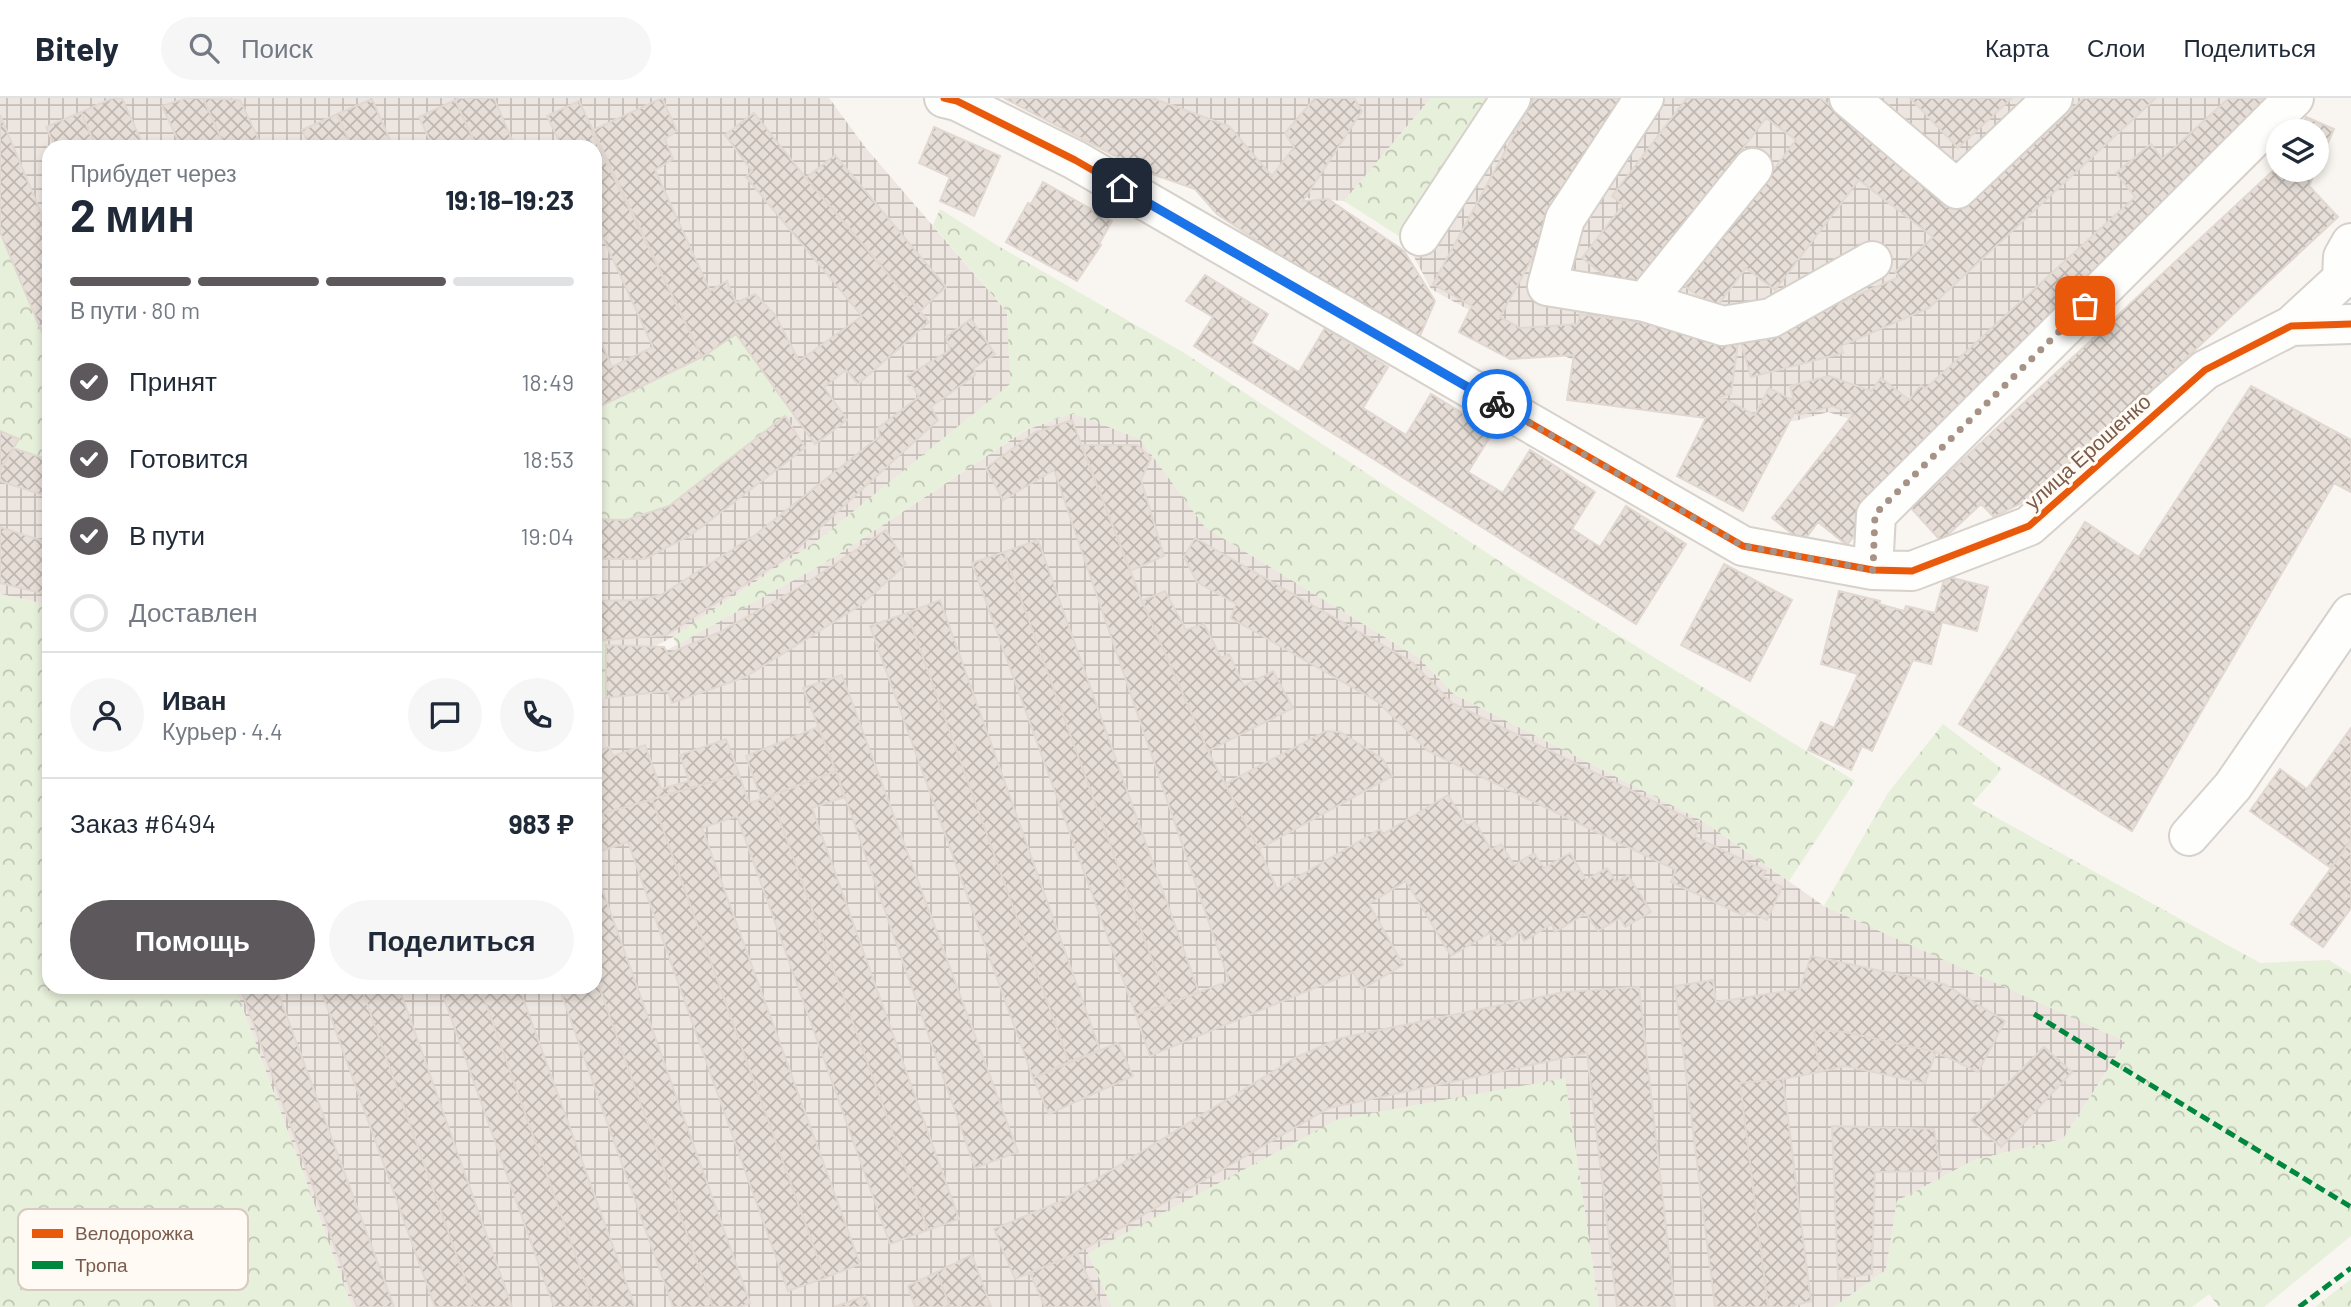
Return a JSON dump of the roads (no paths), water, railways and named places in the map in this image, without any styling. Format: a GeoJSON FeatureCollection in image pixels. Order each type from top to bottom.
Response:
{"type":"FeatureCollection","features":[{"type":"Feature","properties":{"kind":"street","name":"улица Ерошенко"},"geometry":{"type":"LineString","coordinates":[[944,98],[957,101],[1075,160],[1743,546],[1873,570],[1912,571],[2029,526],[2205,370],[2291,326],[2351,324]]}},
{"type":"Feature","properties":{"kind":"street"},"geometry":{"type":"LineString","coordinates":[[1420,236],[1511,98]]}},
{"type":"Feature","properties":{"kind":"street"},"geometry":{"type":"LineString","coordinates":[[1644,98],[1565,219],[1547,286],[1645,302],[1723,326],[1771,318],[1872,261]]}},
{"type":"Feature","properties":{"kind":"street"},"geometry":{"type":"LineString","coordinates":[[1857,101],[1957,189],[2053,98]]}},
{"type":"Feature","properties":{"kind":"street"},"geometry":{"type":"LineString","coordinates":[[1873,570],[1875,514],[2294,98]]}},
{"type":"Feature","properties":{"kind":"street"},"geometry":{"type":"LineString","coordinates":[[1645,302],[1753,168]]}},
{"type":"Feature","properties":{"kind":"street"},"geometry":{"type":"LineString","coordinates":[[2291,326],[2342,279],[2343,257],[2351,243]]}},
{"type":"Feature","properties":{"kind":"street"},"geometry":{"type":"LineString","coordinates":[[2189,836],[2233,786],[2351,614]]}}]}
